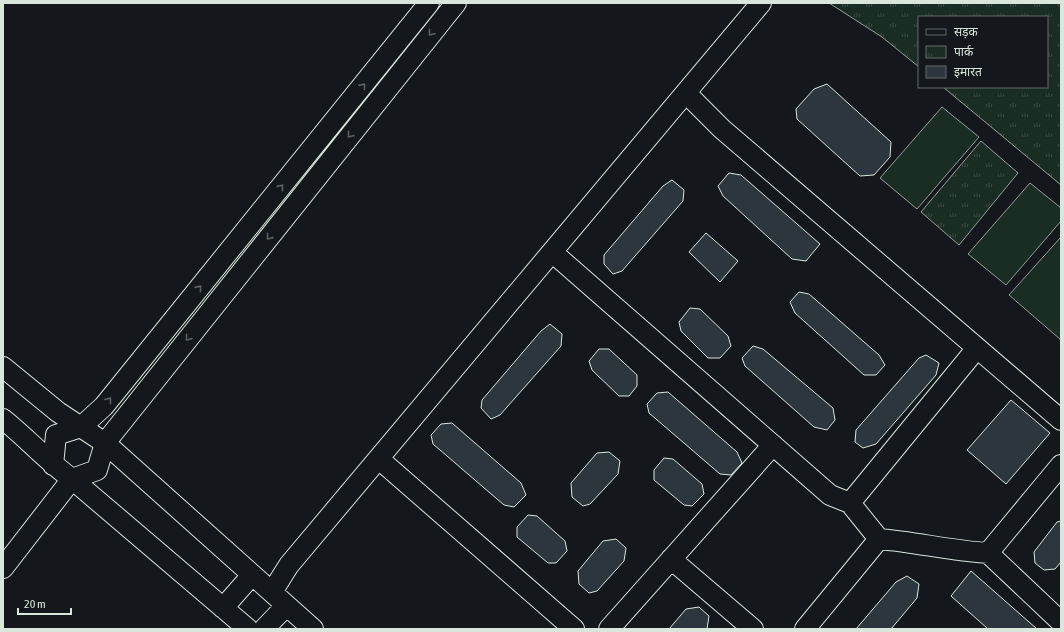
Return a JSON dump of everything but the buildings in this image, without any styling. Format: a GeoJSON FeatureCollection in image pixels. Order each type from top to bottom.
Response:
{"type":"FeatureCollection","features":[{"type":"Feature","properties":{"kind":"street"},"geometry":{"type":"LineString","coordinates":[[53,465],[56,435],[81,427],[104,406],[429,3]]}},
{"type":"Feature","properties":{"kind":"street"},"geometry":{"type":"LineString","coordinates":[[3,568],[72,478],[97,470],[105,443],[456,3]]}},
{"type":"Feature","properties":{"kind":"street"},"geometry":{"type":"LineString","coordinates":[[272,592],[289,565],[761,3]]}},
{"type":"Feature","properties":{"kind":"street"},"geometry":{"type":"LineString","coordinates":[[686,93],[722,129],[1061,420]]}},
{"type":"Feature","properties":{"kind":"street"},"geometry":{"type":"LineString","coordinates":[[552,252],[830,495],[850,503],[879,539],[911,542],[970,552],[988,553],[1061,622]]}},
{"type":"Feature","properties":{"kind":"street"},"geometry":{"type":"LineString","coordinates":[[850,503],[977,348]]}},
{"type":"Feature","properties":{"kind":"street"},"geometry":{"type":"LineString","coordinates":[[3,366],[58,412],[105,443],[313,629]]}},
{"type":"Feature","properties":{"kind":"street"},"geometry":{"type":"LineString","coordinates":[[3,419],[26,438],[53,465],[72,478],[223,608],[244,628]]}},
{"type":"Feature","properties":{"kind":"street"},"geometry":{"type":"LineString","coordinates":[[609,629],[773,445]]}},
{"type":"Feature","properties":{"kind":"street"},"geometry":{"type":"LineString","coordinates":[[378,459],[574,629]]}},
{"type":"Feature","properties":{"kind":"street"},"geometry":{"type":"LineString","coordinates":[[988,553],[1061,465]]}},
{"type":"Feature","properties":{"kind":"street"},"geometry":{"type":"LineString","coordinates":[[805,629],[879,539]]}},
{"type":"Feature","properties":{"kind":"street"},"geometry":{"type":"LineString","coordinates":[[671,559],[753,629]]}},
{"type":"Feature","properties":{"kind":"street"},"geometry":{"type":"LineString","coordinates":[[223,608],[252,575]]}},
{"type":"Feature","properties":{"kind":"street"},"geometry":{"type":"LineString","coordinates":[[264,629],[286,606]]}},
{"type":"Feature","properties":{"kind":"green space"},"geometry":{"type":"Polygon","coordinates":[[[829,3],[1061,3],[1061,185],[944,88],[1048,88],[1048,16],[918,16],[918,66],[882,37],[829,3]]]}},
{"type":"Feature","properties":{"kind":"green space"},"geometry":{"type":"Polygon","coordinates":[[[942,107],[979,137],[917,209],[880,178],[942,107]]]}},
{"type":"Feature","properties":{"kind":"green space"},"geometry":{"type":"Polygon","coordinates":[[[981,141],[1018,173],[959,245],[921,212],[981,141]]]}},
{"type":"Feature","properties":{"kind":"green space"},"geometry":{"type":"Polygon","coordinates":[[[1030,183],[1061,208],[1061,221],[1006,285],[968,254],[1030,183]]]}},
{"type":"Feature","properties":{"kind":"green space"},"geometry":{"type":"Polygon","coordinates":[[[1061,237],[1061,340],[1009,295],[1061,237]]]}}]}
